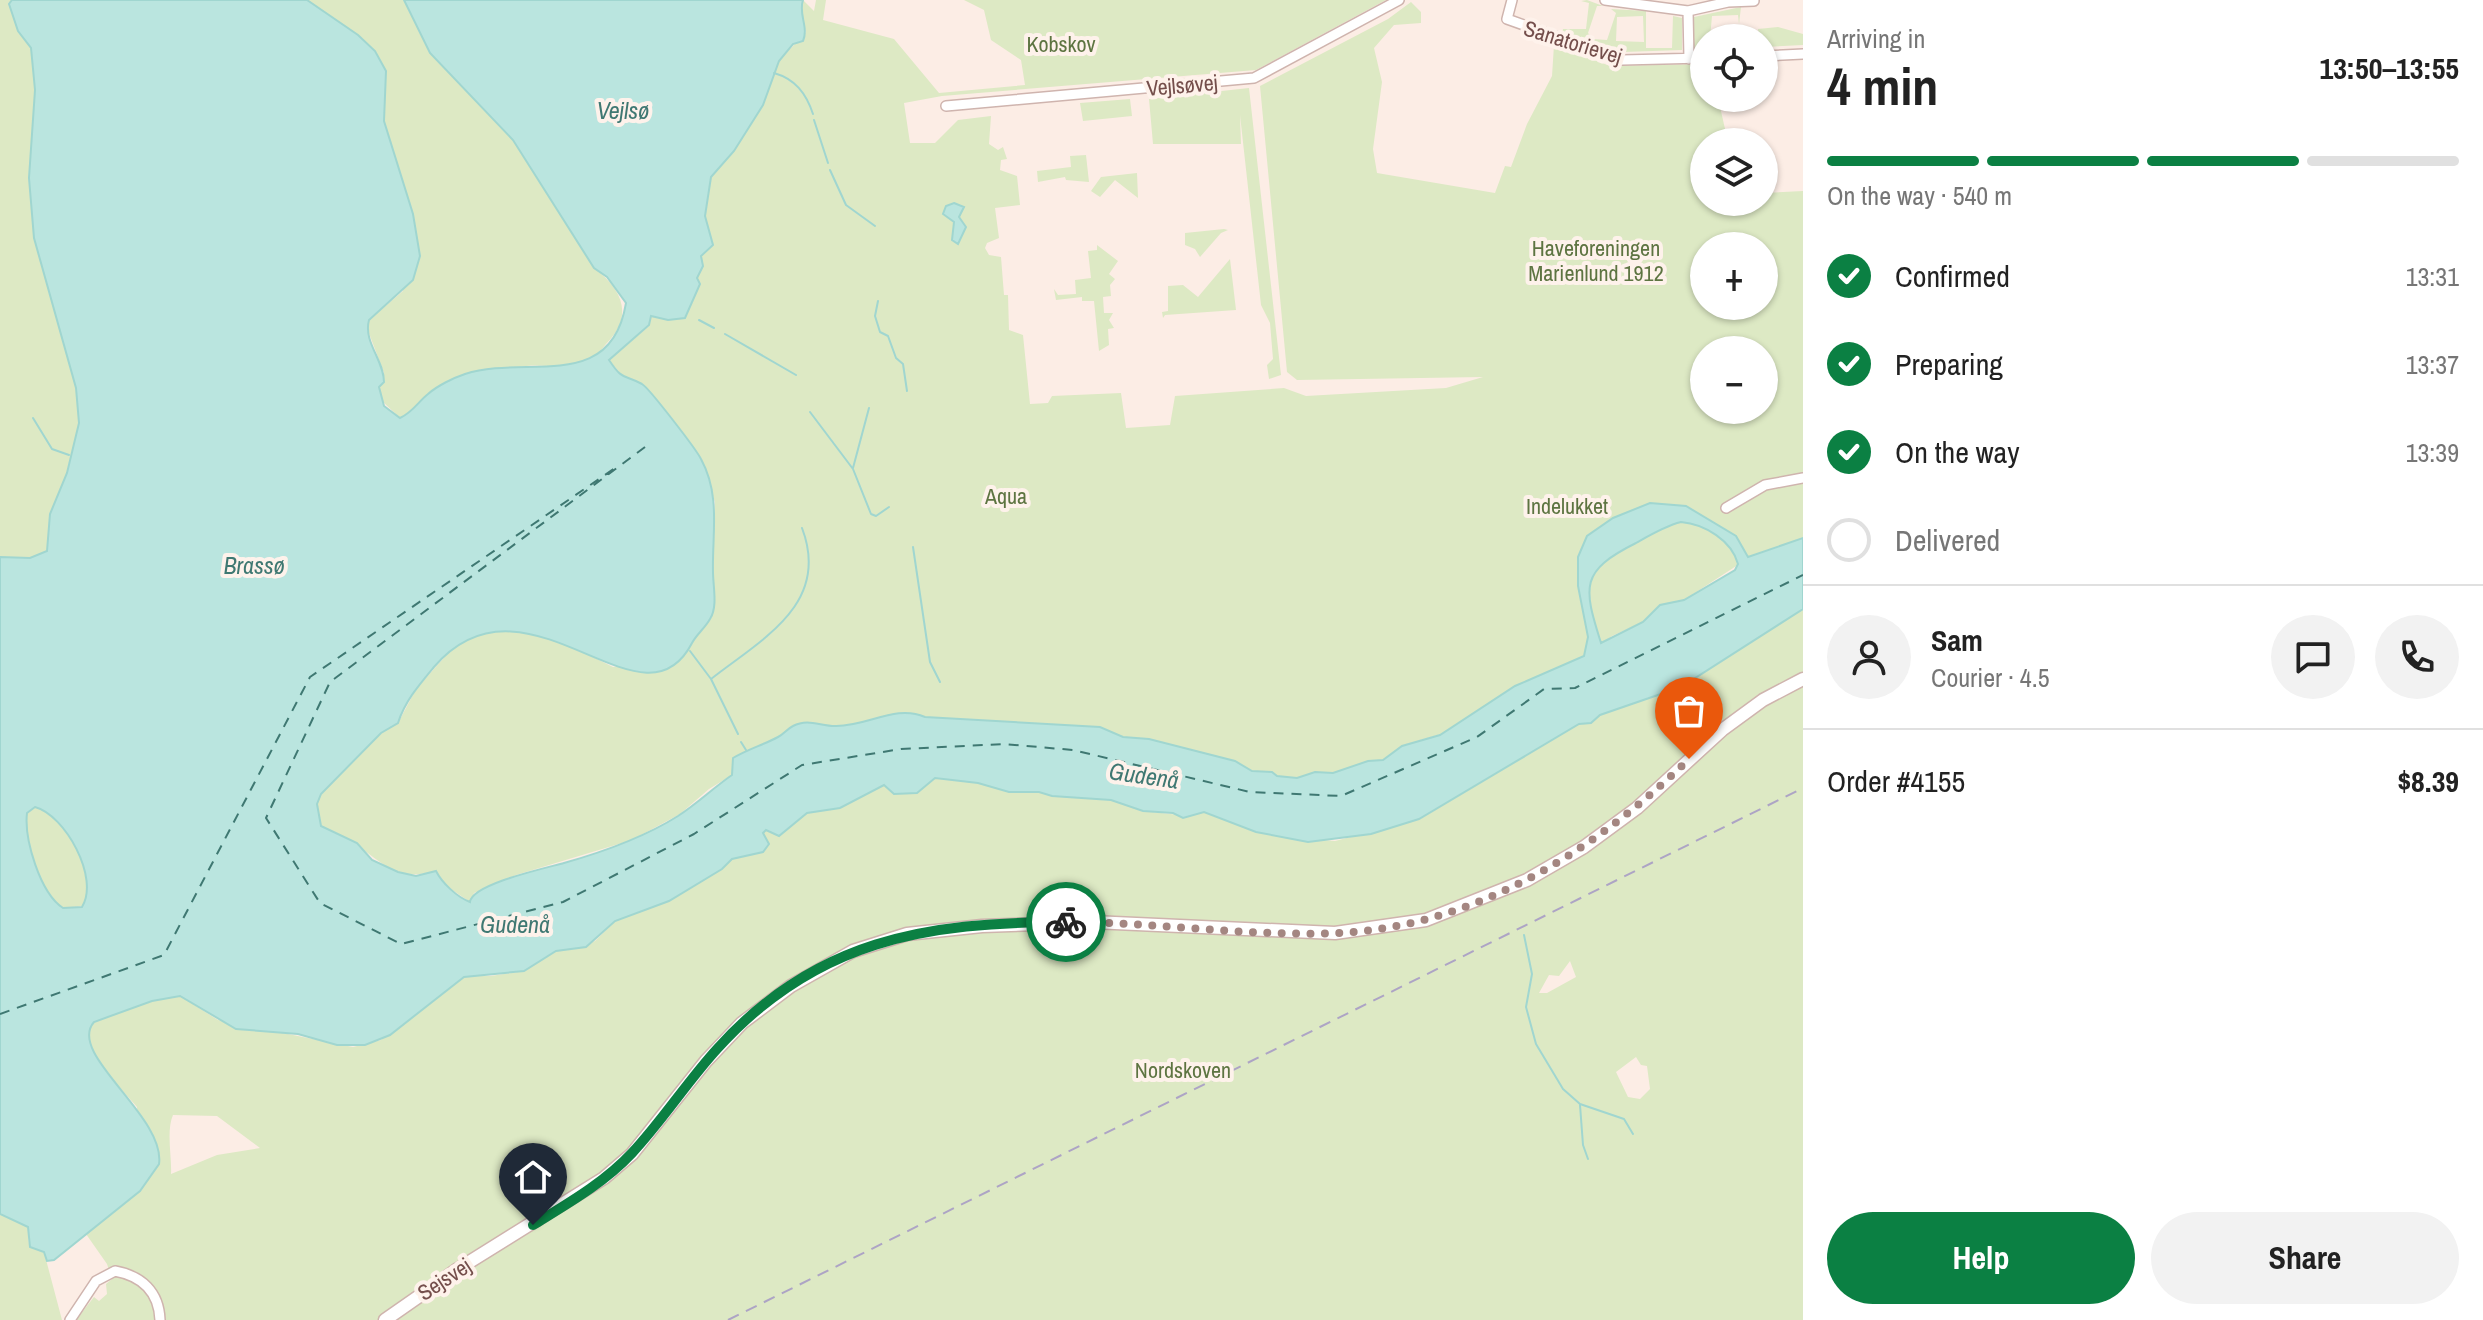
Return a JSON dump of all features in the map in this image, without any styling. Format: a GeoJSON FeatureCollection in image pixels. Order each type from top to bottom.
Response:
{"type":"FeatureCollection","features":[{"type":"Feature","properties":{"kind":"street","name":"Vejlsøvej"},"geometry":{"type":"LineString","coordinates":[[946,106],[1254,78],[1399,0]]}},
{"type":"Feature","properties":{"kind":"street","name":"Sanatorievej"},"geometry":{"type":"LineString","coordinates":[[1512,0],[1507,19],[1622,60],[1689,59]]}},
{"type":"Feature","properties":{"kind":"street"},"geometry":{"type":"LineString","coordinates":[[1605,0],[1688,11],[1728,2],[1754,1]]}},
{"type":"Feature","properties":{"kind":"street"},"geometry":{"type":"LineString","coordinates":[[1688,11],[1689,59]]}},
{"type":"Feature","properties":{"kind":"street"},"geometry":{"type":"LineString","coordinates":[[1778,55],[1803,54]]}},
{"type":"Feature","properties":{"kind":"street"},"geometry":{"type":"LineString","coordinates":[[1726,508],[1765,485],[1803,478]]}},
{"type":"Feature","properties":{"kind":"street","name":"Sejsvej"},"geometry":{"type":"LineString","coordinates":[[385,1320],[448,1275],[604,1178],[632,1154],[706,1061],[742,1023],[791,986],[845,955],[907,934],[982,926],[1093,922],[1335,933],[1426,920],[1527,880],[1584,847],[1637,808],[1722,730],[1763,700],[1803,679]]}},
{"type":"Feature","properties":{"kind":"street"},"geometry":{"type":"LineString","coordinates":[[70,1320],[96,1281],[115,1271],[147,1285],[159,1305],[160,1320]]}},
{"type":"Feature","properties":{"kind":"green space"},"geometry":{"type":"Polygon","coordinates":[[[0,0],[12,0],[9,4],[18,31],[31,48],[35,90],[29,178],[34,238],[76,388],[79,423],[47,551],[30,558],[0,557],[0,0]]]}},
{"type":"Feature","properties":{"kind":"green space"},"geometry":{"type":"Polygon","coordinates":[[[307,0],[404,0],[430,53],[513,140],[594,268],[618,294],[622,313],[620,323],[615,334],[591,361],[574,366],[527,366],[490,374],[426,395],[420,405],[400,418],[381,400],[379,387],[384,373],[367,328],[369,320],[403,291],[413,214],[384,121],[386,71],[359,37],[307,0]]]}},
{"type":"Feature","properties":{"kind":"green space"},"geometry":{"type":"Polygon","coordinates":[[[803,0],[814,11],[816,0],[826,0],[823,20],[894,39],[939,93],[1025,85],[1021,60],[991,40],[984,10],[964,0],[1386,0],[1256,70],[942,96],[904,103],[910,143],[935,143],[958,120],[991,116],[989,144],[998,150],[1003,147],[1007,159],[1001,160],[1000,170],[1017,176],[1020,205],[995,208],[999,238],[987,243],[985,248],[989,255],[1001,257],[1004,295],[1008,295],[1009,330],[1023,335],[1030,404],[1048,403],[1052,396],[1121,393],[1126,428],[1170,425],[1175,396],[1284,388],[1306,396],[1446,388],[1483,377],[1297,380],[1287,372],[1260,86],[1388,19],[1411,2],[1421,12],[1421,23],[1394,25],[1374,48],[1382,82],[1373,149],[1377,173],[1495,193],[1505,166],[1511,167],[1527,124],[1552,76],[1554,45],[1610,66],[1690,64],[1690,112],[1721,112],[1725,128],[1690,128],[1690,216],[1778,216],[1778,192],[1803,191],[1803,538],[1750,557],[1684,600],[1660,605],[1643,622],[1612,636],[1584,656],[1515,686],[1448,732],[1404,745],[1383,760],[1368,761],[1333,773],[1315,772],[1297,778],[1277,776],[1272,772],[1252,771],[1235,761],[1149,739],[1123,737],[1099,727],[892,714],[847,725],[804,723],[793,726],[778,737],[734,758],[732,775],[709,789],[680,814],[632,840],[516,875],[474,893],[470,902],[442,883],[436,871],[413,874],[387,866],[321,826],[317,804],[321,794],[381,733],[398,723],[416,689],[450,651],[469,637],[510,629],[565,643],[613,667],[679,657],[712,617],[715,502],[701,459],[643,384],[627,381],[609,360],[649,326],[651,315],[668,320],[690,290],[699,273],[701,256],[713,245],[705,216],[711,177],[734,151],[763,105],[779,61],[806,32],[800,9],[803,0]]]}},
{"type":"Feature","properties":{"kind":"green space"},"geometry":{"type":"Polygon","coordinates":[[[1581,1],[1603,6],[1597,6],[1588,33],[1593,39],[1607,40],[1616,13],[1611,9],[1646,11],[1646,48],[1672,48],[1673,16],[1682,18],[1682,50],[1623,52],[1562,33],[1563,29],[1586,29],[1589,3],[1581,1]],[[1643,16],[1617,17],[1616,41],[1644,42],[1643,16]]]}},
{"type":"Feature","properties":{"kind":"green space"},"geometry":{"type":"Polygon","coordinates":[[[1741,7],[1739,24],[1738,15],[1712,16],[1711,24],[1694,24],[1694,17],[1741,7]]]}},
{"type":"Feature","properties":{"kind":"green space"},"geometry":{"type":"Polygon","coordinates":[[[1778,27],[1803,34],[1803,45],[1778,46],[1778,27]]]}},
{"type":"Feature","properties":{"kind":"green space"},"geometry":{"type":"Polygon","coordinates":[[[1249,88],[1281,375],[1269,379],[1267,365],[1273,359],[1270,323],[1261,305],[1240,115],[1241,144],[1153,144],[1149,99],[1249,88]]]}},
{"type":"Feature","properties":{"kind":"green space"},"geometry":{"type":"Polygon","coordinates":[[[1130,99],[1132,116],[1083,121],[1080,103],[1130,99]]]}},
{"type":"Feature","properties":{"kind":"green space"},"geometry":{"type":"Polygon","coordinates":[[[1086,155],[1089,182],[1066,180],[1065,177],[1038,182],[1037,171],[1071,167],[1070,156],[1086,155]]]}},
{"type":"Feature","properties":{"kind":"green space"},"geometry":{"type":"Polygon","coordinates":[[[1137,173],[1138,198],[1115,180],[1100,197],[1091,191],[1101,177],[1137,173]]]}},
{"type":"Feature","properties":{"kind":"green space"},"geometry":{"type":"Polygon","coordinates":[[[1228,230],[1221,233],[1200,257],[1195,249],[1185,245],[1185,233],[1228,230]]]}},
{"type":"Feature","properties":{"kind":"green space"},"geometry":{"type":"Polygon","coordinates":[[[1097,245],[1118,261],[1109,274],[1115,279],[1110,285],[1111,296],[1103,297],[1104,313],[1113,313],[1109,320],[1114,328],[1108,329],[1109,345],[1099,351],[1094,301],[1082,301],[1082,297],[1056,300],[1054,289],[1058,295],[1076,294],[1075,280],[1091,278],[1088,251],[1097,250],[1097,245]]]}},
{"type":"Feature","properties":{"kind":"green space"},"geometry":{"type":"Polygon","coordinates":[[[1230,259],[1236,310],[1165,315],[1163,318],[1162,312],[1168,311],[1168,286],[1183,285],[1198,297],[1230,259]]]}},
{"type":"Feature","properties":{"kind":"green space","name":"Nordskoven"},"geometry":{"type":"Polygon","coordinates":[[[1803,609],[1803,1320],[76,1320],[94,1297],[99,1301],[107,1294],[106,1284],[112,1279],[107,1264],[86,1234],[140,1191],[137,1107],[95,1055],[89,1032],[94,1022],[152,1001],[180,996],[218,1020],[353,1047],[381,1040],[432,976],[491,976],[524,971],[556,951],[575,949],[595,941],[615,921],[669,901],[722,869],[732,859],[763,852],[769,844],[763,833],[766,830],[771,831],[807,813],[840,808],[885,785],[895,794],[917,793],[935,778],[979,783],[1009,792],[1111,800],[1143,811],[1189,816],[1204,812],[1256,832],[1308,842],[1313,839],[1335,841],[1420,819],[1579,724],[1591,723],[1600,715],[1682,687],[1803,609]],[[1570,961],[1559,976],[1549,975],[1539,993],[1547,993],[1576,977],[1570,961]],[[1636,1057],[1616,1072],[1628,1097],[1640,1099],[1650,1089],[1647,1066],[1641,1065],[1636,1057]],[[173,1115],[171,1174],[217,1155],[260,1148],[217,1116],[173,1115]]]}},
{"type":"Feature","properties":{"kind":"green space"},"geometry":{"type":"Polygon","coordinates":[[[35,807],[58,822],[77,849],[87,880],[83,906],[63,908],[47,891],[35,865],[28,837],[27,813],[35,807]]]}},
{"type":"Feature","properties":{"kind":"green space"},"geometry":{"type":"Polygon","coordinates":[[[0,1214],[28,1227],[29,1245],[44,1252],[62,1320],[0,1320],[0,1214]]]}},
{"type":"Feature","properties":{"kind":"water","name":"Brassø"},"geometry":{"type":"Polygon","coordinates":[[[12,0],[307,0],[358,35],[375,51],[386,71],[384,121],[413,214],[420,256],[413,280],[369,320],[368,328],[383,374],[384,382],[379,387],[384,406],[400,418],[436,388],[465,374],[489,369],[563,365],[585,360],[603,350],[617,331],[626,303],[607,277],[594,268],[513,140],[430,53],[404,0],[803,0],[803,41],[793,44],[779,61],[763,105],[734,151],[711,177],[705,216],[713,245],[701,256],[703,266],[697,278],[700,284],[685,318],[668,320],[651,316],[649,325],[609,360],[621,374],[642,384],[653,396],[697,453],[707,473],[714,515],[714,603],[710,619],[670,667],[644,672],[613,665],[543,638],[507,631],[470,639],[434,667],[409,700],[398,723],[381,733],[321,794],[317,804],[321,826],[357,843],[372,860],[416,876],[436,871],[450,889],[470,902],[474,895],[496,883],[608,849],[665,824],[732,775],[733,758],[804,723],[847,725],[903,713],[925,717],[1100,727],[1123,737],[1149,739],[1235,761],[1252,771],[1297,778],[1315,772],[1333,773],[1368,761],[1383,760],[1402,746],[1440,735],[1515,686],[1584,656],[1588,637],[1578,586],[1578,557],[1587,536],[1613,518],[1650,503],[1686,506],[1736,536],[1748,557],[1803,538],[1803,609],[1681,687],[1600,715],[1591,723],[1579,724],[1419,819],[1371,834],[1308,842],[1256,832],[1204,812],[1183,818],[1173,813],[1143,811],[1111,800],[1009,792],[978,783],[935,778],[917,793],[894,794],[884,785],[840,808],[807,813],[779,836],[766,830],[763,833],[769,844],[763,852],[732,859],[722,869],[669,901],[615,921],[586,947],[556,951],[524,971],[464,977],[390,1035],[365,1045],[337,1045],[298,1034],[236,1029],[180,996],[152,1001],[94,1022],[89,1035],[93,1051],[148,1126],[157,1145],[159,1164],[140,1191],[54,1260],[47,1261],[44,1252],[30,1247],[28,1227],[0,1214],[0,557],[30,558],[47,551],[50,514],[67,473],[79,423],[76,388],[34,238],[29,178],[35,90],[31,48],[18,31],[9,4],[12,0]],[[1681,522],[1618,553],[1596,572],[1589,594],[1601,643],[1643,622],[1660,605],[1684,600],[1735,570],[1738,564],[1735,556],[1724,541],[1699,526],[1681,522]],[[35,807],[27,813],[28,837],[41,878],[63,908],[82,907],[86,880],[76,849],[58,822],[35,807]]]}},
{"type":"Feature","properties":{"kind":"water"},"geometry":{"type":"Polygon","coordinates":[[[954,203],[964,207],[959,217],[966,227],[958,244],[952,240],[954,222],[943,214],[946,206],[954,203]]]}},
{"type":"Feature","properties":{"kind":"waterway"},"geometry":{"type":"LineString","coordinates":[[774,73],[799,88],[813,114]]}},
{"type":"Feature","properties":{"kind":"waterway"},"geometry":{"type":"LineString","coordinates":[[814,120],[828,163]]}},
{"type":"Feature","properties":{"kind":"waterway"},"geometry":{"type":"LineString","coordinates":[[830,170],[846,205],[875,226]]}},
{"type":"Feature","properties":{"kind":"waterway"},"geometry":{"type":"LineString","coordinates":[[878,301],[875,316],[880,332],[888,336],[896,358],[903,364],[907,391]]}},
{"type":"Feature","properties":{"kind":"waterway"},"geometry":{"type":"LineString","coordinates":[[699,320],[714,328]]}},
{"type":"Feature","properties":{"kind":"waterway"},"geometry":{"type":"LineString","coordinates":[[725,334],[796,375]]}},
{"type":"Feature","properties":{"kind":"waterway"},"geometry":{"type":"LineString","coordinates":[[853,468],[869,408]]}},
{"type":"Feature","properties":{"kind":"waterway"},"geometry":{"type":"LineString","coordinates":[[810,412],[853,469],[871,514],[876,516],[889,507]]}},
{"type":"Feature","properties":{"kind":"waterway"},"geometry":{"type":"LineString","coordinates":[[33,418],[52,449],[69,455]]}},
{"type":"Feature","properties":{"kind":"waterway"},"geometry":{"type":"LineString","coordinates":[[711,679],[770,634],[799,599],[807,578],[809,555],[802,528]]}},
{"type":"Feature","properties":{"kind":"waterway"},"geometry":{"type":"LineString","coordinates":[[913,547],[930,662],[940,682]]}},
{"type":"Feature","properties":{"kind":"waterway"},"geometry":{"type":"LineString","coordinates":[[690,651],[711,679],[738,734]]}},
{"type":"Feature","properties":{"kind":"waterway"},"geometry":{"type":"LineString","coordinates":[[741,742],[746,750]]}},
{"type":"Feature","properties":{"kind":"waterway"},"geometry":{"type":"LineString","coordinates":[[1524,935],[1532,974],[1526,1007],[1536,1044],[1563,1089],[1580,1104],[1624,1119],[1633,1134]]}},
{"type":"Feature","properties":{"kind":"waterway"},"geometry":{"type":"LineString","coordinates":[[1580,1105],[1583,1145],[1588,1159]]}},
{"type":"Feature","properties":{"kind":"ferry route"},"geometry":{"type":"LineString","coordinates":[[645,447],[330,682],[266,818],[320,903],[401,944],[563,902],[694,834],[802,765],[901,749],[1004,744],[1073,750],[1250,792],[1341,796],[1477,737],[1544,689],[1575,688],[1803,575]]}},
{"type":"Feature","properties":{"kind":"ferry route"},"geometry":{"type":"LineString","coordinates":[[0,1014],[164,955],[310,677],[618,466]]}},
{"type":"Feature","properties":{"kind":"railway"},"geometry":{"type":"LineString","coordinates":[[728,1320],[1803,788]]}},
{"type":"Feature","properties":{"kind":"way so far"},"geometry":{"type":"LineString","coordinates":[[1066,922],[1335,933],[1426,920],[1527,880],[1564,860],[1637,808],[1689,759]]}},
{"type":"Feature","properties":{"kind":"route"},"geometry":{"type":"LineString","coordinates":[[533,1225],[596,1184],[632,1154],[706,1061],[742,1023],[822,966],[869,944],[907,934],[945,928],[1066,922]]}},
{"type":"Feature","properties":{"kind":"park label","name":"Kobskov"},"geometry":{"type":"Point","coordinates":[1061,44]}},
{"type":"Feature","properties":{"kind":"park label","name":"Haveforeningen Marienlund 1912"},"geometry":{"type":"Point","coordinates":[1596,260]}},
{"type":"Feature","properties":{"kind":"park label","name":"Aqua"},"geometry":{"type":"Point","coordinates":[1006,496]}},
{"type":"Feature","properties":{"kind":"park label","name":"Indelukket"},"geometry":{"type":"Point","coordinates":[1567,506]}},
{"type":"Feature","properties":{"kind":"water label","name":"Vejlsø"},"geometry":{"type":"Point","coordinates":[623,110]}},
{"type":"Feature","properties":{"kind":"water label","name":"Gudenå"},"geometry":{"type":"Point","coordinates":[1144,775]}},
{"type":"Feature","properties":{"kind":"water label","name":"Gudenå"},"geometry":{"type":"Point","coordinates":[515,924]}}]}
